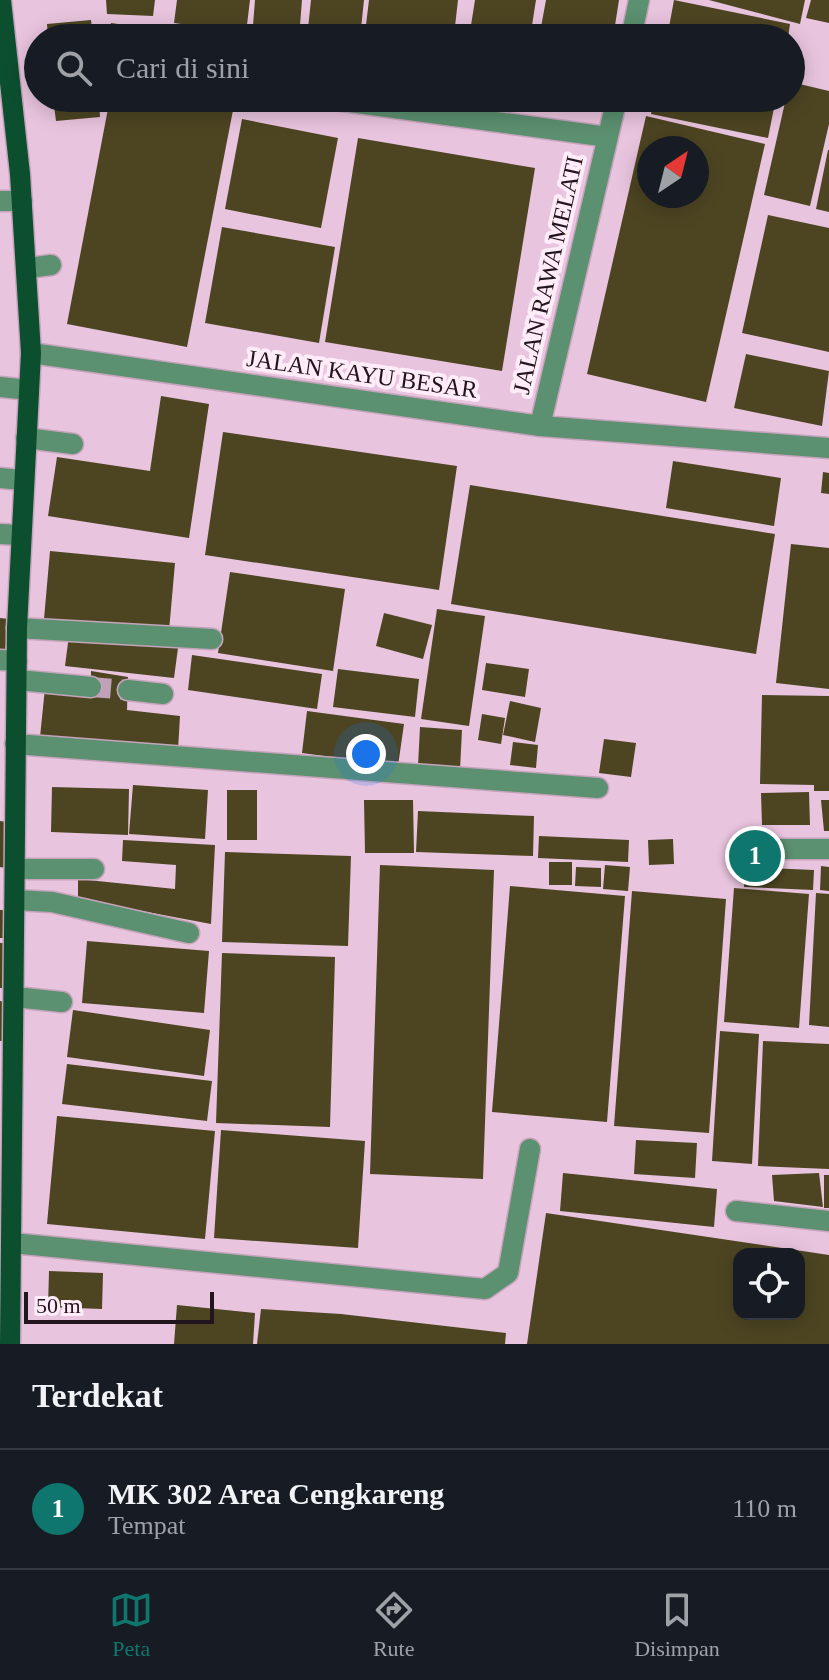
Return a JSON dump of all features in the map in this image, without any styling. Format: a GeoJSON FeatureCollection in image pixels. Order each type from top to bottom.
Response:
{"type":"FeatureCollection","features":[{"type":"Feature","properties":{"kind":"main road"},"geometry":{"type":"LineString","coordinates":[[1,0],[28,268],[31,353],[22,480],[10,534],[17,628],[10,676],[15,744],[7,802],[15,869],[6,1127],[12,1243],[7,1335]]}},
{"type":"Feature","properties":{"kind":"street"},"geometry":{"type":"LineString","coordinates":[[634,24],[639,0]]}},
{"type":"Feature","properties":{"kind":"street","name":"JALAN RAWA MELATI"},"geometry":{"type":"LineString","coordinates":[[423,112],[608,137]]}},
{"type":"Feature","properties":{"kind":"street","name":"JALAN RAWA MELATI"},"geometry":{"type":"LineString","coordinates":[[540,426],[614,112]]}},
{"type":"Feature","properties":{"kind":"street"},"geometry":{"type":"LineString","coordinates":[[0,201],[22,201]]}},
{"type":"Feature","properties":{"kind":"street"},"geometry":{"type":"LineString","coordinates":[[28,268],[51,265]]}},
{"type":"Feature","properties":{"kind":"street","name":"JALAN KAYU BESAR"},"geometry":{"type":"LineString","coordinates":[[31,353],[540,426],[829,448]]}},
{"type":"Feature","properties":{"kind":"street"},"geometry":{"type":"LineString","coordinates":[[0,387],[29,390]]}},
{"type":"Feature","properties":{"kind":"street"},"geometry":{"type":"LineString","coordinates":[[26,438],[73,444]]}},
{"type":"Feature","properties":{"kind":"street"},"geometry":{"type":"LineString","coordinates":[[0,478],[22,480]]}},
{"type":"Feature","properties":{"kind":"street"},"geometry":{"type":"LineString","coordinates":[[17,628],[212,639]]}},
{"type":"Feature","properties":{"kind":"street"},"geometry":{"type":"LineString","coordinates":[[10,676],[91,687]]}},
{"type":"Feature","properties":{"kind":"street"},"geometry":{"type":"LineString","coordinates":[[128,690],[163,694]]}},
{"type":"Feature","properties":{"kind":"street"},"geometry":{"type":"LineString","coordinates":[[15,744],[598,788]]}},
{"type":"Feature","properties":{"kind":"street"},"geometry":{"type":"LineString","coordinates":[[779,849],[829,849]]}},
{"type":"Feature","properties":{"kind":"street"},"geometry":{"type":"LineString","coordinates":[[15,869],[94,869]]}},
{"type":"Feature","properties":{"kind":"street"},"geometry":{"type":"LineString","coordinates":[[15,900],[52,902],[189,933]]}},
{"type":"Feature","properties":{"kind":"street"},"geometry":{"type":"LineString","coordinates":[[10,994],[62,1002]]}},
{"type":"Feature","properties":{"kind":"street"},"geometry":{"type":"LineString","coordinates":[[12,1243],[485,1289],[508,1273],[530,1149]]}},
{"type":"Feature","properties":{"kind":"street"},"geometry":{"type":"LineString","coordinates":[[736,1211],[829,1221]]}},
{"type":"Feature","properties":{"kind":"building"},"geometry":{"type":"Polygon","coordinates":[[[106,0],[155,0],[153,16],[107,14],[106,0]]]}},
{"type":"Feature","properties":{"kind":"building"},"geometry":{"type":"Polygon","coordinates":[[[177,0],[250,0],[247,24],[174,23],[177,0]]]}},
{"type":"Feature","properties":{"kind":"building"},"geometry":{"type":"Polygon","coordinates":[[[255,0],[302,0],[300,24],[253,24],[255,0]]]}},
{"type":"Feature","properties":{"kind":"building"},"geometry":{"type":"Polygon","coordinates":[[[311,0],[364,0],[361,24],[308,24],[311,0]]]}},
{"type":"Feature","properties":{"kind":"building"},"geometry":{"type":"Polygon","coordinates":[[[369,0],[458,0],[455,24],[366,24],[369,0]]]}},
{"type":"Feature","properties":{"kind":"building"},"geometry":{"type":"Polygon","coordinates":[[[475,0],[536,0],[532,24],[471,24],[475,0]]]}},
{"type":"Feature","properties":{"kind":"building"},"geometry":{"type":"Polygon","coordinates":[[[546,0],[619,0],[615,24],[542,24],[546,0]]]}},
{"type":"Feature","properties":{"kind":"building"},"geometry":{"type":"Polygon","coordinates":[[[674,0],[790,24],[670,24],[674,0]]]}},
{"type":"Feature","properties":{"kind":"building"},"geometry":{"type":"Polygon","coordinates":[[[709,0],[805,0],[800,24],[709,0]]]}},
{"type":"Feature","properties":{"kind":"building"},"geometry":{"type":"Polygon","coordinates":[[[811,0],[829,0],[829,23],[806,18],[811,0]]]}},
{"type":"Feature","properties":{"kind":"building"},"geometry":{"type":"Polygon","coordinates":[[[91,20],[91,24],[47,24],[91,20]]]}},
{"type":"Feature","properties":{"kind":"building"},"geometry":{"type":"Polygon","coordinates":[[[805,85],[829,91],[829,124],[810,206],[764,195],[783,112],[805,112],[805,85]]]}},
{"type":"Feature","properties":{"kind":"building"},"geometry":{"type":"Polygon","coordinates":[[[55,112],[100,112],[100,117],[56,121],[55,112]]]}},
{"type":"Feature","properties":{"kind":"building"},"geometry":{"type":"Polygon","coordinates":[[[107,112],[233,112],[187,347],[67,324],[107,112]]]}},
{"type":"Feature","properties":{"kind":"building"},"geometry":{"type":"Polygon","coordinates":[[[651,112],[773,112],[768,138],[651,112]]]}},
{"type":"Feature","properties":{"kind":"building"},"geometry":{"type":"Polygon","coordinates":[[[646,116],[765,144],[706,402],[587,374],[637,155],[637,208],[709,208],[709,136],[641,136],[646,116]]]}},
{"type":"Feature","properties":{"kind":"building"},"geometry":{"type":"Polygon","coordinates":[[[242,119],[338,138],[321,228],[225,209],[242,119]]]}},
{"type":"Feature","properties":{"kind":"building"},"geometry":{"type":"Polygon","coordinates":[[[358,138],[535,168],[502,371],[325,342],[358,138]]]}},
{"type":"Feature","properties":{"kind":"building"},"geometry":{"type":"Polygon","coordinates":[[[829,150],[829,212],[816,209],[829,150]]]}},
{"type":"Feature","properties":{"kind":"building"},"geometry":{"type":"Polygon","coordinates":[[[768,215],[829,228],[829,352],[742,333],[768,215]]]}},
{"type":"Feature","properties":{"kind":"building"},"geometry":{"type":"Polygon","coordinates":[[[222,227],[335,247],[319,343],[205,323],[222,227]]]}},
{"type":"Feature","properties":{"kind":"building"},"geometry":{"type":"Polygon","coordinates":[[[746,354],[829,371],[822,426],[734,408],[746,354]]]}},
{"type":"Feature","properties":{"kind":"building"},"geometry":{"type":"Polygon","coordinates":[[[161,396],[209,404],[189,538],[48,516],[57,457],[150,471],[161,396]]]}},
{"type":"Feature","properties":{"kind":"building"},"geometry":{"type":"Polygon","coordinates":[[[223,432],[457,466],[439,590],[205,555],[223,432]]]}},
{"type":"Feature","properties":{"kind":"building"},"geometry":{"type":"Polygon","coordinates":[[[673,461],[781,478],[774,526],[666,508],[673,461]]]}},
{"type":"Feature","properties":{"kind":"building"},"geometry":{"type":"Polygon","coordinates":[[[823,472],[829,473],[829,494],[821,493],[823,472]]]}},
{"type":"Feature","properties":{"kind":"building"},"geometry":{"type":"Polygon","coordinates":[[[470,485],[775,534],[756,654],[451,604],[470,485]]]}},
{"type":"Feature","properties":{"kind":"building"},"geometry":{"type":"Polygon","coordinates":[[[791,544],[829,548],[829,689],[776,683],[791,544]]]}},
{"type":"Feature","properties":{"kind":"building"},"geometry":{"type":"Polygon","coordinates":[[[50,551],[175,563],[169,631],[44,619],[50,551]]]}},
{"type":"Feature","properties":{"kind":"building"},"geometry":{"type":"Polygon","coordinates":[[[230,572],[345,589],[333,671],[218,653],[230,572]]]}},
{"type":"Feature","properties":{"kind":"building"},"geometry":{"type":"Polygon","coordinates":[[[437,609],[485,616],[469,726],[421,719],[437,609]]]}},
{"type":"Feature","properties":{"kind":"building"},"geometry":{"type":"Polygon","coordinates":[[[384,613],[432,625],[423,659],[376,646],[384,613]]]}},
{"type":"Feature","properties":{"kind":"building"},"geometry":{"type":"Polygon","coordinates":[[[0,618],[9,619],[5,652],[0,651],[0,618]]]}},
{"type":"Feature","properties":{"kind":"building"},"geometry":{"type":"Polygon","coordinates":[[[69,635],[178,648],[174,678],[65,666],[69,635]]]}},
{"type":"Feature","properties":{"kind":"building"},"geometry":{"type":"Polygon","coordinates":[[[192,655],[322,674],[317,709],[188,690],[192,655]]]}},
{"type":"Feature","properties":{"kind":"building"},"geometry":{"type":"Polygon","coordinates":[[[486,663],[529,669],[525,697],[482,690],[486,663]]]}},
{"type":"Feature","properties":{"kind":"building"},"geometry":{"type":"Polygon","coordinates":[[[338,669],[419,679],[415,717],[333,707],[338,669]]]}},
{"type":"Feature","properties":{"kind":"building"},"geometry":{"type":"Polygon","coordinates":[[[91,671],[128,677],[127,710],[180,716],[178,750],[40,737],[45,688],[91,692],[91,671]]]}},
{"type":"Feature","properties":{"kind":"building"},"geometry":{"type":"Polygon","coordinates":[[[762,695],[829,696],[829,791],[814,791],[814,785],[760,784],[762,695]]]}},
{"type":"Feature","properties":{"kind":"building"},"geometry":{"type":"Polygon","coordinates":[[[510,701],[541,708],[535,742],[503,735],[510,701]]]}},
{"type":"Feature","properties":{"kind":"building"},"geometry":{"type":"Polygon","coordinates":[[[307,711],[404,724],[398,766],[302,753],[307,711]]]}},
{"type":"Feature","properties":{"kind":"building"},"geometry":{"type":"Polygon","coordinates":[[[482,714],[505,718],[501,744],[478,740],[482,714]]]}},
{"type":"Feature","properties":{"kind":"building"},"geometry":{"type":"Polygon","coordinates":[[[420,727],[462,730],[460,770],[418,766],[420,727]]]}},
{"type":"Feature","properties":{"kind":"building"},"geometry":{"type":"Polygon","coordinates":[[[604,739],[636,743],[631,777],[599,773],[604,739]]]}},
{"type":"Feature","properties":{"kind":"building"},"geometry":{"type":"Polygon","coordinates":[[[513,742],[538,745],[536,768],[510,765],[513,742]]]}},
{"type":"Feature","properties":{"kind":"building"},"geometry":{"type":"Polygon","coordinates":[[[133,785],[208,790],[205,839],[129,834],[133,785]]]}},
{"type":"Feature","properties":{"kind":"building"},"geometry":{"type":"Polygon","coordinates":[[[52,787],[129,789],[128,835],[51,832],[52,787]]]}},
{"type":"Feature","properties":{"kind":"building"},"geometry":{"type":"Polygon","coordinates":[[[227,790],[257,790],[257,840],[227,840],[227,790]]]}},
{"type":"Feature","properties":{"kind":"building"},"geometry":{"type":"Polygon","coordinates":[[[809,792],[810,825],[762,825],[761,793],[809,792]]]}},
{"type":"Feature","properties":{"kind":"building"},"geometry":{"type":"Polygon","coordinates":[[[364,800],[413,800],[414,853],[365,853],[364,800]]]}},
{"type":"Feature","properties":{"kind":"building"},"geometry":{"type":"Polygon","coordinates":[[[821,800],[829,800],[829,831],[824,831],[821,800]]]}},
{"type":"Feature","properties":{"kind":"building"},"geometry":{"type":"Polygon","coordinates":[[[418,811],[534,816],[533,856],[416,852],[418,811]]]}},
{"type":"Feature","properties":{"kind":"building"},"geometry":{"type":"Polygon","coordinates":[[[0,821],[8,822],[6,868],[0,867],[0,821]]]}},
{"type":"Feature","properties":{"kind":"building"},"geometry":{"type":"Polygon","coordinates":[[[539,836],[629,840],[628,862],[538,858],[539,836]]]}},
{"type":"Feature","properties":{"kind":"building"},"geometry":{"type":"Polygon","coordinates":[[[673,839],[674,864],[649,865],[648,840],[673,839]]]}},
{"type":"Feature","properties":{"kind":"building"},"geometry":{"type":"Polygon","coordinates":[[[123,840],[215,845],[211,924],[78,899],[78,879],[175,889],[176,865],[122,861],[123,840]]]}},
{"type":"Feature","properties":{"kind":"building"},"geometry":{"type":"Polygon","coordinates":[[[764,848],[765,862],[746,864],[745,849],[764,848]]]}},
{"type":"Feature","properties":{"kind":"building"},"geometry":{"type":"Polygon","coordinates":[[[225,852],[351,856],[348,946],[222,942],[225,852]]]}},
{"type":"Feature","properties":{"kind":"building"},"geometry":{"type":"Polygon","coordinates":[[[549,862],[572,862],[572,885],[549,885],[549,862]]]}},
{"type":"Feature","properties":{"kind":"building"},"geometry":{"type":"Polygon","coordinates":[[[380,865],[494,870],[483,1179],[370,1174],[380,865]]]}},
{"type":"Feature","properties":{"kind":"building"},"geometry":{"type":"Polygon","coordinates":[[[605,865],[630,867],[628,891],[603,889],[605,865]]]}},
{"type":"Feature","properties":{"kind":"building"},"geometry":{"type":"Polygon","coordinates":[[[821,866],[829,867],[829,891],[820,890],[821,866]]]}},
{"type":"Feature","properties":{"kind":"building"},"geometry":{"type":"Polygon","coordinates":[[[576,867],[601,868],[601,887],[575,886],[576,867]]]}},
{"type":"Feature","properties":{"kind":"building"},"geometry":{"type":"Polygon","coordinates":[[[744,867],[814,870],[813,890],[744,887],[744,867]]]}},
{"type":"Feature","properties":{"kind":"building"},"geometry":{"type":"Polygon","coordinates":[[[510,886],[625,896],[607,1122],[492,1112],[510,886]]]}},
{"type":"Feature","properties":{"kind":"building"},"geometry":{"type":"Polygon","coordinates":[[[734,888],[809,894],[799,1028],[724,1022],[734,888]]]}},
{"type":"Feature","properties":{"kind":"building"},"geometry":{"type":"Polygon","coordinates":[[[632,891],[726,899],[709,1133],[614,1126],[632,891]]]}},
{"type":"Feature","properties":{"kind":"building"},"geometry":{"type":"Polygon","coordinates":[[[816,893],[829,894],[829,1027],[809,1025],[816,893]]]}},
{"type":"Feature","properties":{"kind":"building"},"geometry":{"type":"Polygon","coordinates":[[[0,910],[8,910],[8,938],[0,938],[0,910]]]}},
{"type":"Feature","properties":{"kind":"building"},"geometry":{"type":"Polygon","coordinates":[[[87,941],[209,951],[204,1013],[82,1003],[87,941]]]}},
{"type":"Feature","properties":{"kind":"building"},"geometry":{"type":"Polygon","coordinates":[[[0,943],[11,943],[10,988],[0,988],[0,943]]]}},
{"type":"Feature","properties":{"kind":"building"},"geometry":{"type":"Polygon","coordinates":[[[222,953],[335,957],[330,1127],[216,1123],[222,953]]]}},
{"type":"Feature","properties":{"kind":"building"},"geometry":{"type":"Polygon","coordinates":[[[0,1001],[8,1002],[8,1041],[0,1041],[0,1001]]]}},
{"type":"Feature","properties":{"kind":"building"},"geometry":{"type":"Polygon","coordinates":[[[73,1010],[210,1030],[204,1076],[67,1057],[73,1010]]]}},
{"type":"Feature","properties":{"kind":"building"},"geometry":{"type":"Polygon","coordinates":[[[720,1031],[759,1034],[752,1164],[712,1161],[720,1031]]]}},
{"type":"Feature","properties":{"kind":"building"},"geometry":{"type":"Polygon","coordinates":[[[763,1041],[829,1044],[829,1169],[758,1166],[763,1041]]]}},
{"type":"Feature","properties":{"kind":"building"},"geometry":{"type":"Polygon","coordinates":[[[67,1064],[212,1081],[207,1121],[62,1104],[67,1064]]]}},
{"type":"Feature","properties":{"kind":"building"},"geometry":{"type":"Polygon","coordinates":[[[57,1116],[215,1131],[205,1239],[47,1224],[57,1116]]]}},
{"type":"Feature","properties":{"kind":"building"},"geometry":{"type":"Polygon","coordinates":[[[221,1130],[365,1141],[358,1248],[214,1238],[221,1130]]]}},
{"type":"Feature","properties":{"kind":"building"},"geometry":{"type":"Polygon","coordinates":[[[636,1140],[697,1143],[695,1178],[634,1174],[636,1140]]]}},
{"type":"Feature","properties":{"kind":"building"},"geometry":{"type":"Polygon","coordinates":[[[563,1173],[717,1189],[714,1227],[560,1211],[563,1173]]]}},
{"type":"Feature","properties":{"kind":"building"},"geometry":{"type":"Polygon","coordinates":[[[819,1173],[823,1207],[774,1201],[772,1175],[819,1173]]]}},
{"type":"Feature","properties":{"kind":"building"},"geometry":{"type":"Polygon","coordinates":[[[824,1175],[829,1175],[829,1208],[824,1208],[824,1175]]]}},
{"type":"Feature","properties":{"kind":"building"},"geometry":{"type":"Polygon","coordinates":[[[546,1213],[782,1248],[733,1248],[733,1320],[805,1320],[805,1251],[829,1255],[829,1344],[527,1344],[546,1213]]]}},
{"type":"Feature","properties":{"kind":"building"},"geometry":{"type":"Polygon","coordinates":[[[49,1271],[103,1273],[102,1309],[48,1307],[49,1271]]]}},
{"type":"Feature","properties":{"kind":"building"},"geometry":{"type":"Polygon","coordinates":[[[177,1305],[255,1313],[253,1344],[174,1344],[177,1305]]]}},
{"type":"Feature","properties":{"kind":"building"},"geometry":{"type":"Polygon","coordinates":[[[261,1309],[341,1314],[506,1333],[505,1344],[257,1344],[261,1309]]]}},
{"type":"Feature","properties":{"kind":"tunnel"},"geometry":{"type":"LineString","coordinates":[[91,687],[128,690]]}},
{"type":"Feature","properties":{"kind":"place","name":"MK 302 Area Cengkareng"},"geometry":{"type":"Point","coordinates":[755,856]}}]}
